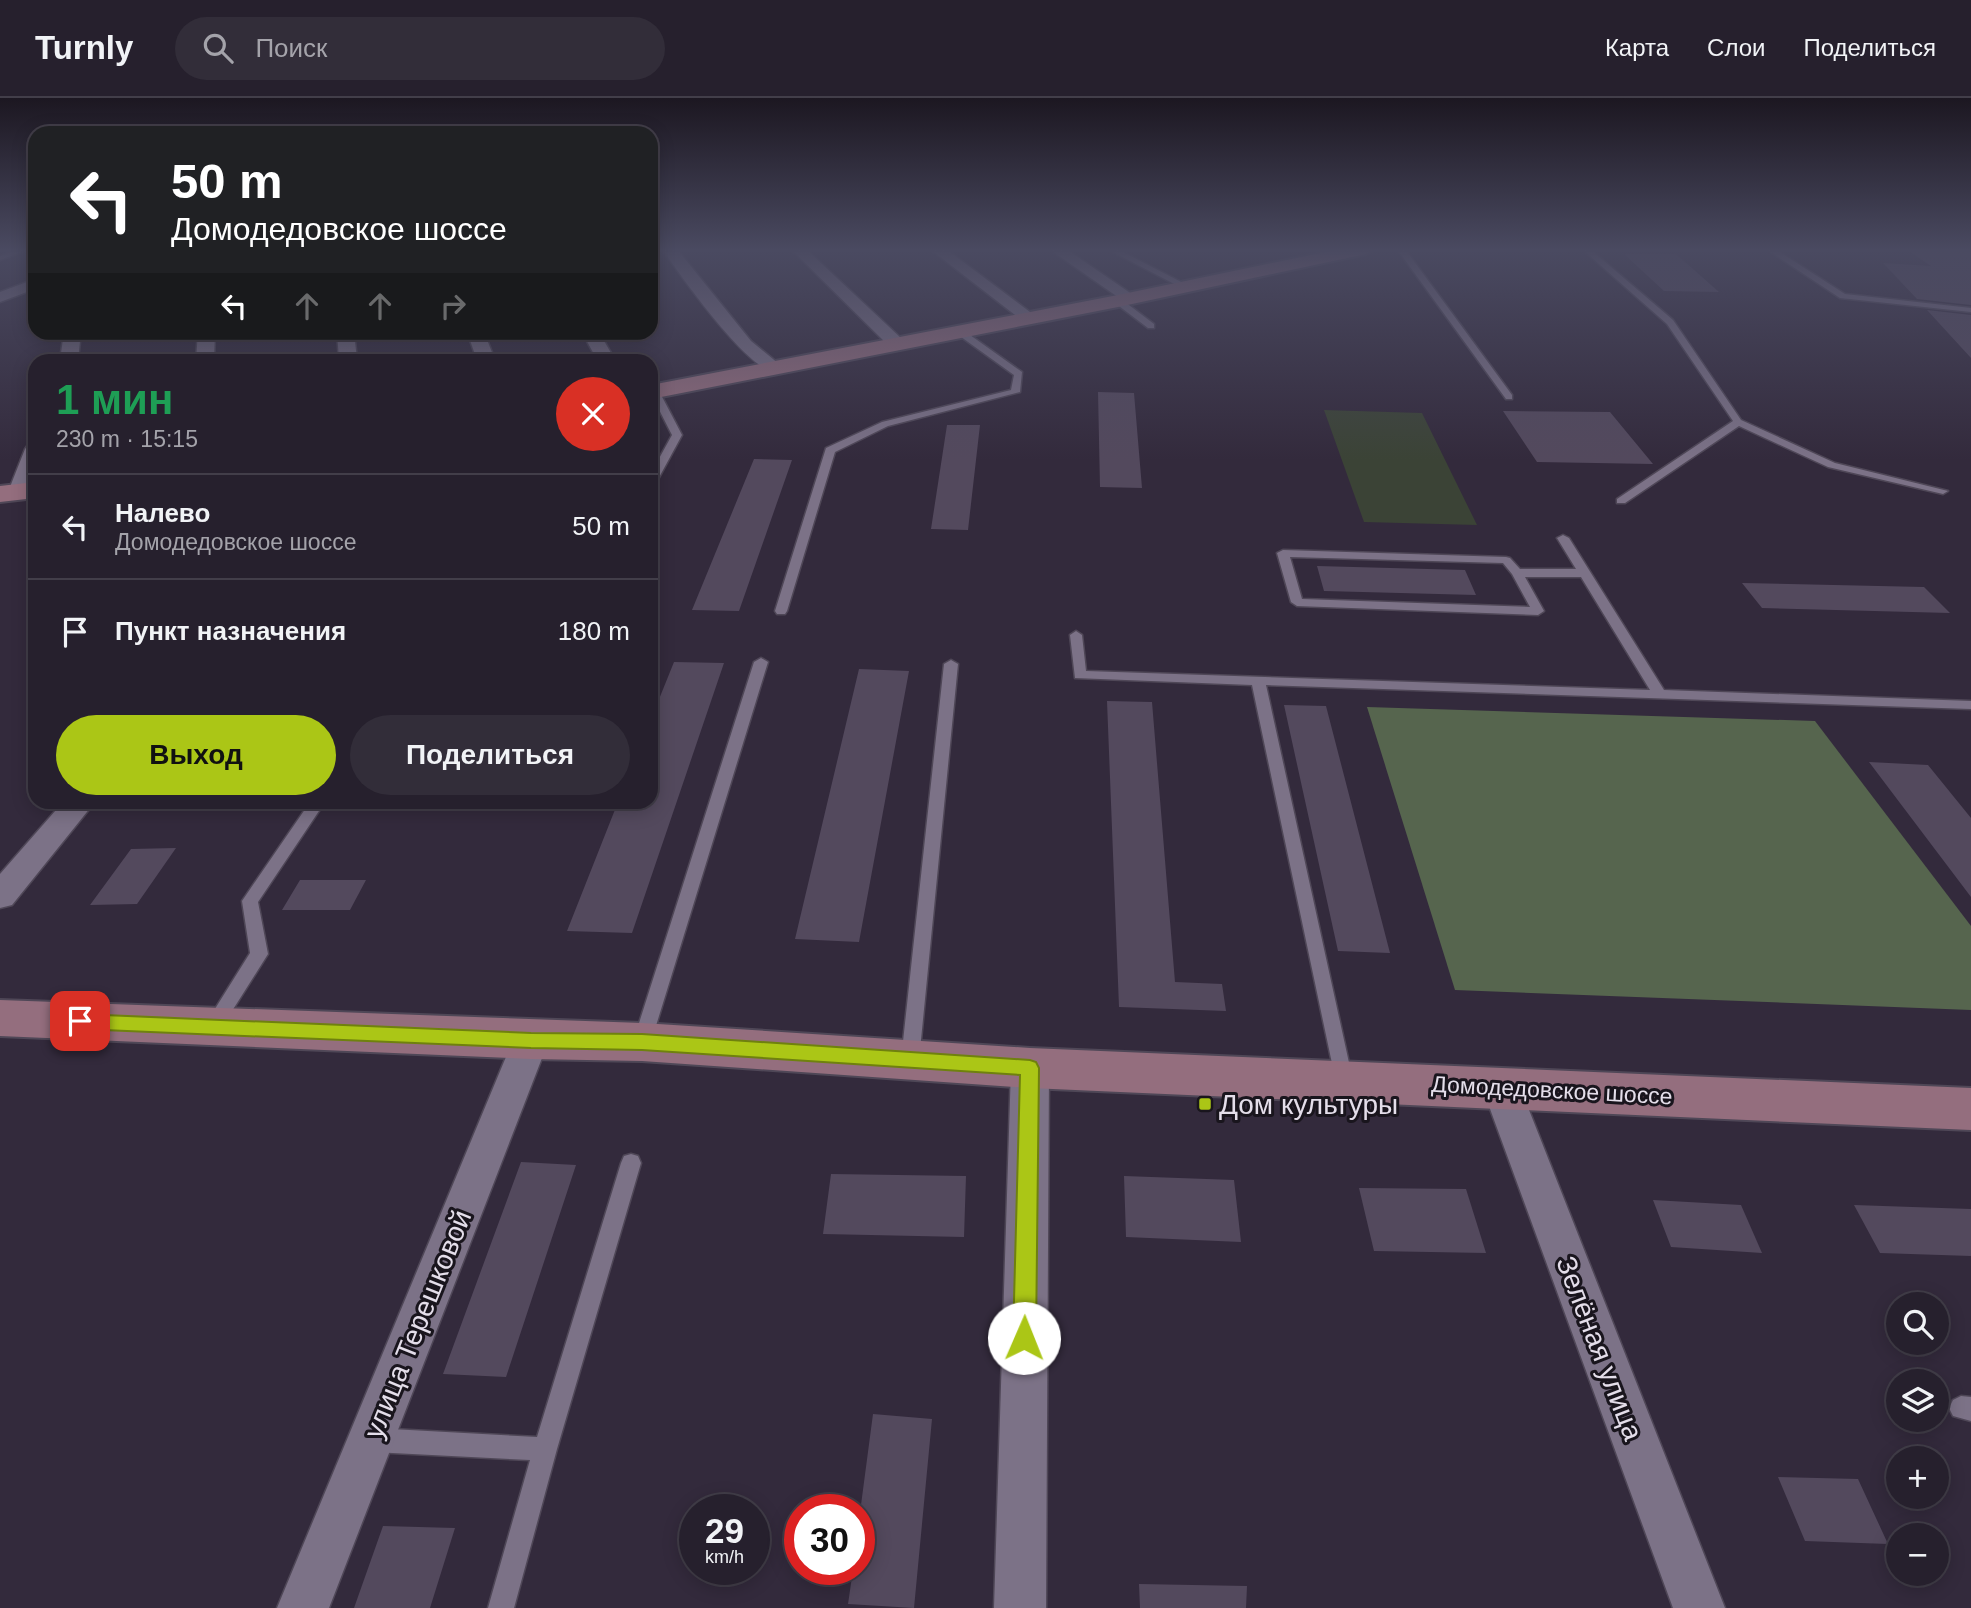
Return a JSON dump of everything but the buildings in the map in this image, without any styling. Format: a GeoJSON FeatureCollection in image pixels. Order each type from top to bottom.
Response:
{"type":"FeatureCollection","features":[{"type":"Feature","properties":{"kind":"street"},"geometry":{"type":"LineString","coordinates":[[725,319],[745,345],[773,368]]}},
{"type":"Feature","properties":{"kind":"street"},"geometry":{"type":"LineString","coordinates":[[871,319],[897,344]]}},
{"type":"Feature","properties":{"kind":"street"},"geometry":{"type":"LineString","coordinates":[[658,390],[1023,319]]}},
{"type":"Feature","properties":{"kind":"street"},"geometry":{"type":"LineString","coordinates":[[18,492],[28,467]]}},
{"type":"Feature","properties":{"kind":"street"},"geometry":{"type":"LineString","coordinates":[[0,896],[74,809]]}},
{"type":"Feature","properties":{"kind":"street","name":"Домодедовское шоссе"},"geometry":{"type":"LineString","coordinates":[[0,1018],[531,1040],[642,1042],[1030,1068],[1971,1109]]}},
{"type":"Feature","properties":{"kind":"street","name":"улица Терешковой"},"geometry":{"type":"LineString","coordinates":[[303,1608],[531,1040]]}},
{"type":"Feature","properties":{"kind":"street"},"geometry":{"type":"LineString","coordinates":[[1020,1608],[1030,1068]]}},
{"type":"Feature","properties":{"kind":"street","name":"Зелёная улица"},"geometry":{"type":"LineString","coordinates":[[1502,1087],[1699,1608]]}},
{"type":"Feature","properties":{"kind":"lane"},"geometry":{"type":"LineString","coordinates":[[1144,319],[1151,326]]}},
{"type":"Feature","properties":{"kind":"lane"},"geometry":{"type":"LineString","coordinates":[[1453,319],[1510,397]]}},
{"type":"Feature","properties":{"kind":"lane"},"geometry":{"type":"LineString","coordinates":[[1667,319],[1738,422],[1832,465],[1943,491]]}},
{"type":"Feature","properties":{"kind":"lane"},"geometry":{"type":"LineString","coordinates":[[780,611],[830,450],[886,424],[1015,392],[1019,374],[960,332]]}},
{"type":"Feature","properties":{"kind":"lane"},"geometry":{"type":"LineString","coordinates":[[658,400],[677,435],[658,470]]}},
{"type":"Feature","properties":{"kind":"lane"},"geometry":{"type":"LineString","coordinates":[[1621,501],[1738,422]]}},
{"type":"Feature","properties":{"kind":"lane"},"geometry":{"type":"LineString","coordinates":[[1563,538],[1659,694]]}},
{"type":"Feature","properties":{"kind":"lane"},"geometry":{"type":"LineString","coordinates":[[1517,573],[1538,611],[1297,602],[1283,553],[1506,561],[1517,573],[1585,573]]}},
{"type":"Feature","properties":{"kind":"lane"},"geometry":{"type":"LineString","coordinates":[[1076,635],[1080,675],[1971,705]]}},
{"type":"Feature","properties":{"kind":"lane"},"geometry":{"type":"LineString","coordinates":[[642,1042],[761,662]]}},
{"type":"Feature","properties":{"kind":"lane"},"geometry":{"type":"LineString","coordinates":[[910,1060],[951,664]]}},
{"type":"Feature","properties":{"kind":"lane"},"geometry":{"type":"LineString","coordinates":[[1258,681],[1344,1081]]}},
{"type":"Feature","properties":{"kind":"lane"},"geometry":{"type":"LineString","coordinates":[[212,1027],[259,954],[250,901],[312,809]]}},
{"type":"Feature","properties":{"kind":"lane"},"geometry":{"type":"LineString","coordinates":[[501,1608],[545,1449],[631,1163]]}},
{"type":"Feature","properties":{"kind":"lane"},"geometry":{"type":"LineString","coordinates":[[371,1440],[545,1449]]}},
{"type":"Feature","properties":{"kind":"green space"},"geometry":{"type":"Polygon","coordinates":[[[1324,410],[1422,413],[1477,525],[1364,522],[1324,410]]]}},
{"type":"Feature","properties":{"kind":"green space"},"geometry":{"type":"Polygon","coordinates":[[[1367,707],[1815,721],[1971,926],[1971,1010],[1455,990],[1367,707]]]}},
{"type":"Feature","properties":{"kind":"place","name":"Дом культуры"},"geometry":{"type":"Point","coordinates":[1205,1104]}},
{"type":"Feature","properties":{"kind":"route"},"geometry":{"type":"LineString","coordinates":[[80,1021],[531,1040],[642,1042],[1030,1068],[1024,1338]]}}]}
